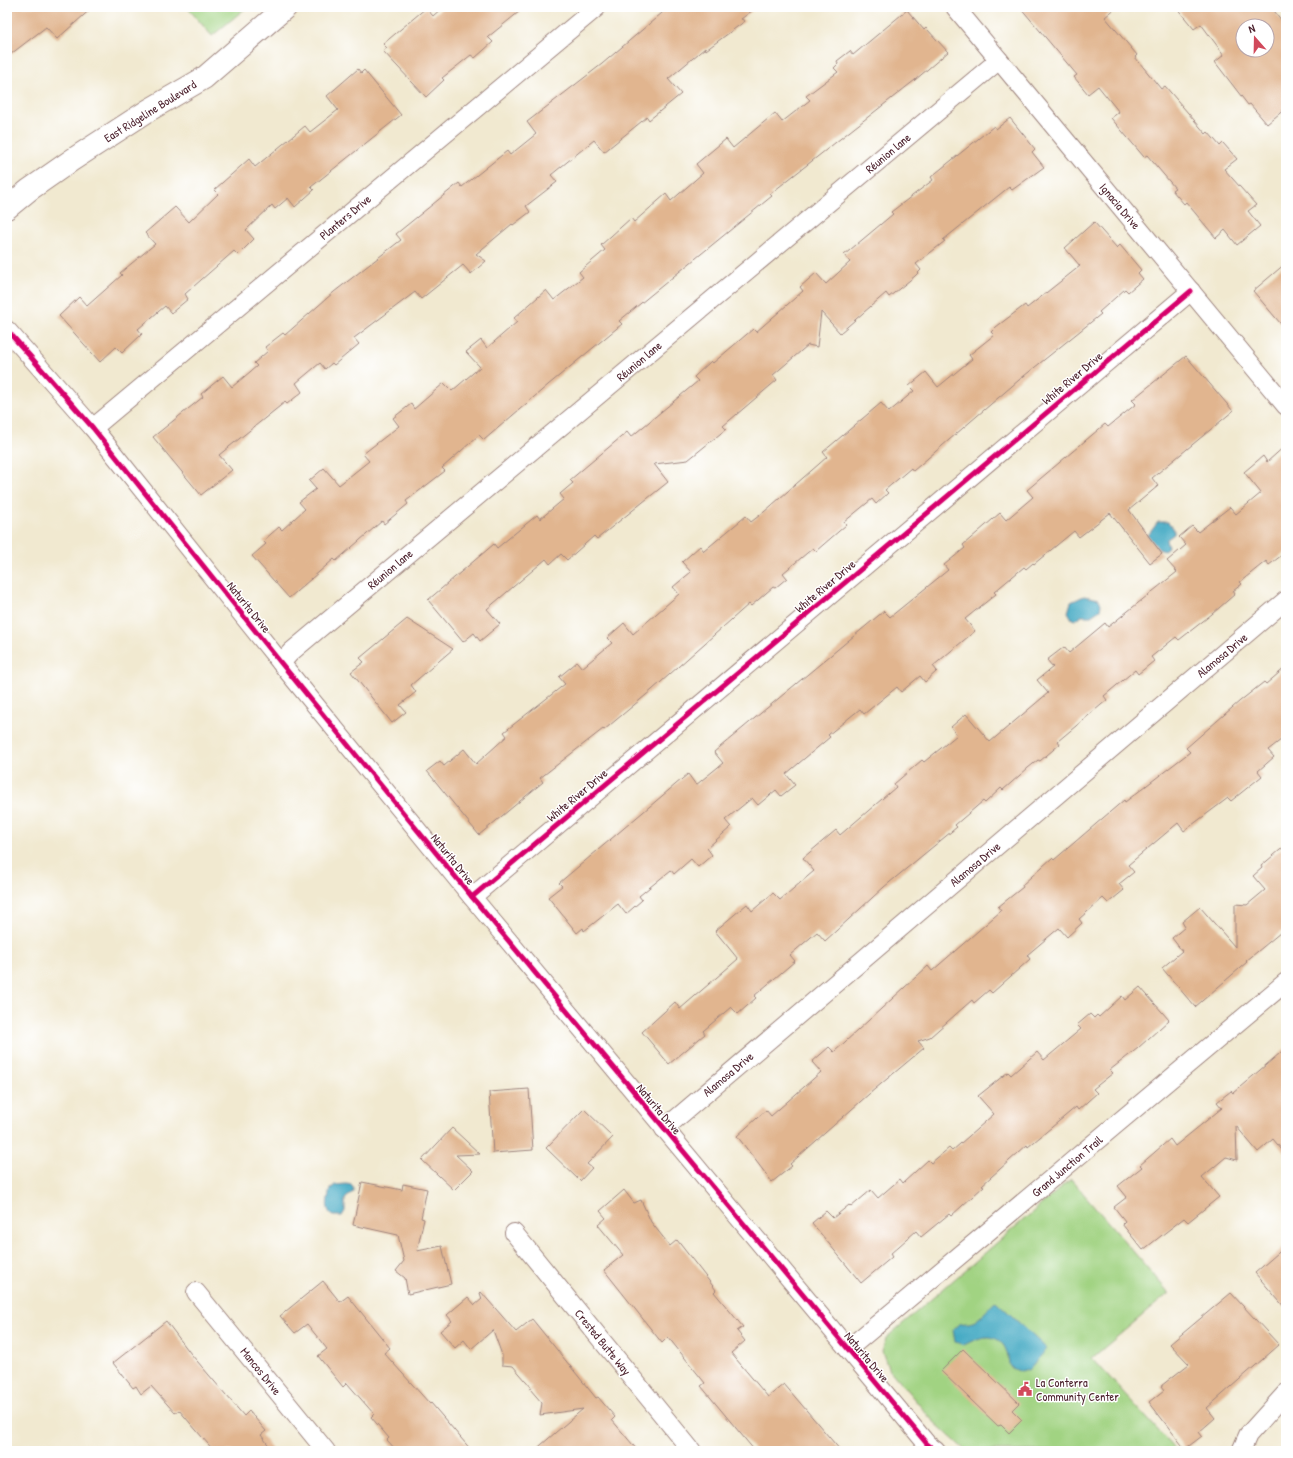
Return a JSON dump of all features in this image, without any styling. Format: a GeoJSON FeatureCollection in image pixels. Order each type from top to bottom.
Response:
{"type":"FeatureCollection","features":[{"type":"Feature","properties":{"kind":"street","name":"East Ridgeline Boulevard"},"geometry":{"type":"LineString","coordinates":[[7,208],[29,190],[85,152],[149,110],[204,78],[286,7]]}},
{"type":"Feature","properties":{"kind":"street","name":"Planters Drive"},"geometry":{"type":"LineString","coordinates":[[93,428],[597,7]]}},
{"type":"Feature","properties":{"kind":"street","name":"Ignacia Drive"},"geometry":{"type":"LineString","coordinates":[[955,7],[1286,406]]}},
{"type":"Feature","properties":{"kind":"street","name":"Réunion lane"},"geometry":{"type":"LineString","coordinates":[[281,663],[291,652],[999,60]]}},
{"type":"Feature","properties":{"kind":"street","name":"White River Drive"},"geometry":{"type":"LineString","coordinates":[[472,897],[1191,291]]}},
{"type":"Feature","properties":{"kind":"street","name":"Naturita Drive"},"geometry":{"type":"LineString","coordinates":[[7,330],[93,428],[281,663],[472,897],[848,1349],[927,1449]]}},
{"type":"Feature","properties":{"kind":"street","name":"Alamosa Drive"},"geometry":{"type":"LineString","coordinates":[[664,1129],[1286,600]]}},
{"type":"Feature","properties":{"kind":"street","name":"Grand Junction Trail"},"geometry":{"type":"LineString","coordinates":[[848,1349],[1286,982]]}},
{"type":"Feature","properties":{"kind":"street","name":"Crested Butte Way"},"geometry":{"type":"LineString","coordinates":[[514,1233],[692,1451]]}},
{"type":"Feature","properties":{"kind":"street","name":"Mancos Drive"},"geometry":{"type":"LineString","coordinates":[[196,1292],[326,1451]]}},
{"type":"Feature","properties":{"kind":"street"},"geometry":{"type":"LineString","coordinates":[[1241,1451],[1248,1435],[1286,1393]]}},
{"type":"Feature","properties":{"kind":"green space"},"geometry":{"type":"Polygon","coordinates":[[[187,7],[247,7],[212,36],[187,7]]]}},
{"type":"Feature","properties":{"kind":"green space"},"geometry":{"type":"Polygon","coordinates":[[[1071,1179],[1169,1293],[1092,1358],[1177,1451],[966,1451],[932,1420],[888,1368],[882,1351],[886,1338],[1071,1179]]]}},
{"type":"Feature","properties":{"kind":"water"},"geometry":{"type":"Polygon","coordinates":[[[1158,522],[1168,522],[1174,529],[1174,534],[1166,540],[1168,548],[1164,551],[1156,548],[1146,538],[1158,522]]]}},
{"type":"Feature","properties":{"kind":"water"},"geometry":{"type":"Polygon","coordinates":[[[1084,596],[1099,599],[1101,604],[1100,610],[1091,616],[1081,616],[1075,620],[1072,619],[1068,612],[1071,602],[1084,596]]]}},
{"type":"Feature","properties":{"kind":"water"},"geometry":{"type":"Polygon","coordinates":[[[335,1185],[352,1185],[354,1191],[345,1199],[345,1211],[342,1216],[333,1216],[328,1210],[330,1189],[335,1185]]]}},
{"type":"Feature","properties":{"kind":"water"},"geometry":{"type":"Polygon","coordinates":[[[996,1301],[1047,1349],[1028,1370],[1021,1372],[1010,1367],[1004,1346],[995,1338],[979,1338],[964,1345],[955,1342],[953,1330],[958,1325],[975,1321],[981,1317],[996,1301]]]}},
{"type":"Feature","properties":{"kind":"building"},"geometry":{"type":"Polygon","coordinates":[[[7,7],[93,7],[57,39],[46,27],[7,57],[7,7]]]}},
{"type":"Feature","properties":{"kind":"building"},"geometry":{"type":"Polygon","coordinates":[[[443,7],[525,7],[488,37],[493,42],[475,58],[471,55],[442,78],[444,80],[426,97],[383,51],[387,48],[383,44],[426,8],[433,16],[443,7]]]}},
{"type":"Feature","properties":{"kind":"building"},"geometry":{"type":"Polygon","coordinates":[[[669,7],[757,7],[741,19],[745,21],[706,50],[705,48],[668,79],[681,94],[649,120],[647,117],[604,152],[594,140],[551,175],[557,182],[526,206],[530,212],[513,225],[512,224],[476,254],[486,261],[471,274],[463,265],[421,299],[415,292],[354,338],[359,344],[334,365],[332,363],[325,369],[320,363],[296,383],[302,392],[287,404],[285,402],[219,455],[232,470],[201,495],[153,437],[203,397],[201,394],[223,376],[232,387],[257,366],[254,363],[268,351],[265,347],[283,333],[285,335],[334,292],[401,240],[396,234],[459,183],[462,187],[507,151],[510,155],[536,134],[527,122],[602,64],[669,7]]]}},
{"type":"Feature","properties":{"kind":"building"},"geometry":{"type":"Polygon","coordinates":[[[1020,7],[1117,7],[1105,17],[1137,55],[1135,57],[1161,89],[1165,86],[1206,134],[1208,132],[1220,146],[1223,143],[1237,159],[1224,169],[1256,205],[1248,211],[1260,226],[1237,245],[1225,230],[1216,238],[1186,202],[1184,204],[1172,190],[1175,188],[1147,155],[1144,157],[1111,118],[1119,112],[1098,86],[1088,94],[1074,77],[1077,75],[1020,7]]]}},
{"type":"Feature","properties":{"kind":"building"},"geometry":{"type":"Polygon","coordinates":[[[1176,7],[1271,7],[1286,26],[1286,108],[1267,124],[1250,104],[1248,105],[1215,62],[1224,55],[1201,24],[1194,29],[1176,7]]]}},
{"type":"Feature","properties":{"kind":"building"},"geometry":{"type":"Polygon","coordinates":[[[907,10],[924,30],[926,28],[948,52],[915,80],[770,194],[772,196],[619,321],[622,324],[484,440],[479,435],[442,468],[445,471],[406,501],[408,504],[384,524],[382,521],[336,561],[334,559],[289,598],[252,556],[266,544],[263,541],[279,527],[282,530],[305,509],[299,502],[316,489],[309,481],[324,468],[339,485],[369,461],[363,454],[399,426],[393,418],[411,404],[414,409],[444,383],[452,391],[480,367],[466,352],[481,340],[487,348],[517,322],[514,318],[546,290],[554,300],[583,277],[579,272],[605,250],[601,245],[631,218],[634,222],[666,194],[671,201],[703,173],[696,164],[726,139],[733,148],[775,113],[782,122],[810,100],[806,96],[838,72],[834,68],[838,64],[837,61],[850,51],[853,55],[907,10]]]}},
{"type":"Feature","properties":{"kind":"building"},"geometry":{"type":"Polygon","coordinates":[[[358,69],[361,73],[364,70],[401,115],[311,187],[314,190],[295,207],[288,198],[275,209],[272,205],[246,230],[254,239],[238,255],[234,251],[185,294],[188,299],[171,313],[165,306],[138,329],[142,334],[122,353],[116,347],[100,362],[59,316],[79,297],[87,306],[122,275],[120,273],[155,244],[145,233],[175,207],[189,222],[218,194],[214,190],[249,159],[255,167],[305,126],[310,132],[338,110],[327,96],[358,69]]]}},
{"type":"Feature","properties":{"kind":"building"},"geometry":{"type":"Polygon","coordinates":[[[1010,118],[1035,149],[1032,152],[1044,167],[1012,190],[1009,187],[943,240],[945,241],[916,264],[921,270],[915,276],[889,297],[886,293],[840,333],[821,312],[817,347],[808,345],[773,375],[777,380],[723,426],[726,429],[688,460],[654,464],[668,482],[597,539],[594,536],[567,560],[561,554],[550,564],[546,559],[487,609],[500,624],[480,641],[474,633],[463,642],[428,600],[494,544],[497,548],[537,515],[540,519],[564,499],[560,494],[573,483],[570,480],[627,432],[631,437],[698,381],[694,377],[711,361],[713,363],[753,329],[756,332],[803,291],[800,287],[816,273],[826,284],[850,262],[844,255],[893,214],[891,212],[933,180],[931,177],[994,126],[996,129],[1010,118]]]}},
{"type":"Feature","properties":{"kind":"building"},"geometry":{"type":"Polygon","coordinates":[[[1094,222],[1117,248],[1120,245],[1141,270],[1138,273],[1143,279],[1128,292],[1125,289],[1099,312],[1101,314],[1019,380],[913,471],[911,468],[885,490],[888,493],[876,504],[872,499],[844,522],[846,525],[816,551],[813,548],[783,573],[787,578],[775,588],[773,587],[751,606],[749,604],[652,690],[604,730],[603,729],[540,778],[543,782],[479,835],[427,771],[440,761],[444,766],[464,749],[476,764],[507,736],[504,732],[565,684],[559,677],[577,662],[582,668],[612,643],[607,638],[624,623],[633,634],[679,594],[673,587],[691,572],[682,562],[700,546],[704,551],[746,516],[751,522],[764,512],[827,457],[823,452],[881,403],[889,412],[914,391],[909,386],[926,372],[938,387],[972,359],[969,355],[994,335],[991,332],[996,327],[1025,305],[1027,308],[1080,266],[1065,248],[1094,222]]]}},
{"type":"Feature","properties":{"kind":"building"},"geometry":{"type":"Polygon","coordinates":[[[1286,263],[1286,330],[1253,291],[1286,263]]]}},
{"type":"Feature","properties":{"kind":"building"},"geometry":{"type":"Polygon","coordinates":[[[1186,356],[1233,411],[1152,478],[1158,486],[1129,510],[1162,554],[1150,563],[1110,513],[1079,537],[1074,531],[1034,564],[1033,563],[1026,569],[1024,567],[994,592],[996,594],[965,619],[975,631],[933,666],[937,671],[925,682],[920,676],[901,692],[897,687],[864,714],[860,709],[828,735],[830,737],[786,774],[795,785],[781,796],[776,790],[758,805],[752,798],[725,820],[731,827],[707,848],[712,855],[698,867],[691,859],[674,874],[671,870],[639,896],[642,900],[626,914],[618,904],[584,931],[583,928],[577,933],[548,897],[562,886],[559,883],[688,774],[696,785],[723,763],[714,752],[884,611],[890,617],[948,570],[944,565],[965,548],[963,545],[1000,513],[1006,520],[1033,497],[1027,490],[1105,424],[1108,427],[1136,404],[1132,400],[1186,356]]]}},
{"type":"Feature","properties":{"kind":"building"},"geometry":{"type":"Polygon","coordinates":[[[1286,445],[1286,552],[1269,565],[1266,561],[1240,582],[1242,584],[1233,591],[1235,594],[1212,614],[1179,640],[1176,637],[1151,657],[1154,661],[1138,674],[1135,670],[1104,696],[1107,700],[1058,741],[1060,744],[1040,761],[1038,760],[1028,768],[1003,790],[1001,788],[985,803],[983,801],[955,825],[957,827],[884,887],[825,941],[817,932],[790,955],[795,961],[754,996],[756,998],[738,1014],[731,1007],[703,1031],[705,1034],[669,1064],[642,1032],[675,1002],[680,1009],[738,959],[715,931],[747,904],[752,911],[773,893],[780,900],[814,871],[803,858],[836,830],[840,835],[896,787],[894,784],[922,760],[924,762],[957,735],[951,727],[966,714],[990,742],[1048,693],[1037,680],[1053,667],[1047,660],[1064,647],[1069,653],[1105,623],[1108,627],[1177,572],[1167,561],[1186,545],[1179,537],[1192,526],[1198,532],[1230,507],[1236,514],[1261,493],[1244,472],[1263,456],[1267,462],[1286,445]]]}},
{"type":"Feature","properties":{"kind":"building"},"geometry":{"type":"Polygon","coordinates":[[[407,619],[453,649],[411,685],[416,692],[400,705],[406,712],[392,723],[351,672],[364,662],[360,658],[407,619]]]}},
{"type":"Feature","properties":{"kind":"building"},"geometry":{"type":"Polygon","coordinates":[[[1286,667],[1286,736],[1268,750],[1274,757],[1258,771],[1262,776],[1231,801],[1228,798],[1184,831],[1178,823],[1128,865],[1134,872],[1119,884],[1124,890],[1108,903],[1103,898],[1079,919],[1082,923],[1067,937],[1059,928],[1027,955],[1030,959],[992,993],[989,990],[974,1003],[972,1000],[930,1037],[918,1041],[924,1048],[869,1094],[790,1164],[792,1166],[772,1182],[737,1136],[766,1110],[771,1116],[821,1072],[812,1062],[829,1047],[834,1052],[928,966],[932,971],[1001,911],[998,907],[1023,887],[1022,885],[1052,858],[1054,860],[1124,800],[1125,802],[1190,752],[1186,748],[1240,701],[1264,682],[1266,684],[1286,667]]]}},
{"type":"Feature","properties":{"kind":"building"},"geometry":{"type":"Polygon","coordinates":[[[1286,845],[1286,928],[1246,961],[1247,962],[1195,1007],[1162,968],[1182,951],[1172,938],[1185,927],[1182,922],[1200,907],[1235,947],[1235,904],[1247,905],[1265,890],[1253,876],[1262,868],[1261,866],[1286,845]]]}},
{"type":"Feature","properties":{"kind":"building"},"geometry":{"type":"Polygon","coordinates":[[[1140,987],[1169,1020],[1138,1048],[1110,1070],[1113,1073],[1093,1089],[1097,1093],[1078,1110],[1076,1107],[1028,1147],[1027,1145],[982,1185],[984,1186],[951,1216],[949,1214],[921,1237],[916,1231],[890,1254],[892,1257],[861,1283],[812,1223],[826,1211],[833,1218],[849,1205],[851,1207],[871,1190],[878,1198],[900,1179],[903,1183],[928,1160],[931,1163],[949,1148],[952,1151],[994,1114],[978,1096],[1008,1072],[1011,1075],[1037,1052],[1044,1060],[1081,1029],[1077,1025],[1090,1014],[1094,1018],[1097,1015],[1099,1017],[1122,996],[1125,1000],[1140,987]]]}},
{"type":"Feature","properties":{"kind":"building"},"geometry":{"type":"Polygon","coordinates":[[[1286,1048],[1286,1155],[1273,1139],[1258,1152],[1236,1126],[1237,1160],[1226,1157],[1202,1177],[1219,1197],[1188,1222],[1184,1218],[1143,1250],[1122,1224],[1125,1221],[1114,1207],[1127,1197],[1118,1186],[1142,1167],[1140,1165],[1170,1139],[1175,1146],[1222,1108],[1217,1102],[1231,1091],[1233,1093],[1286,1048]]]}},
{"type":"Feature","properties":{"kind":"building"},"geometry":{"type":"Polygon","coordinates":[[[529,1089],[533,1150],[493,1153],[489,1092],[529,1089]]]}},
{"type":"Feature","properties":{"kind":"building"},"geometry":{"type":"Polygon","coordinates":[[[584,1109],[613,1137],[587,1164],[592,1168],[580,1181],[546,1148],[584,1109]]]}},
{"type":"Feature","properties":{"kind":"building"},"geometry":{"type":"Polygon","coordinates":[[[452,1128],[480,1154],[456,1155],[473,1171],[454,1190],[422,1160],[452,1128]]]}},
{"type":"Feature","properties":{"kind":"building"},"geometry":{"type":"Polygon","coordinates":[[[362,1182],[402,1190],[403,1184],[427,1189],[421,1218],[424,1219],[417,1251],[442,1246],[451,1284],[408,1294],[405,1278],[396,1271],[404,1261],[398,1235],[353,1225],[362,1182]]]}},
{"type":"Feature","properties":{"kind":"building"},"geometry":{"type":"Polygon","coordinates":[[[624,1190],[634,1203],[641,1200],[651,1222],[670,1246],[677,1240],[716,1290],[714,1292],[743,1327],[737,1331],[745,1341],[731,1353],[768,1397],[784,1384],[841,1451],[755,1451],[701,1386],[705,1383],[668,1337],[662,1343],[604,1270],[623,1255],[598,1225],[606,1218],[600,1211],[624,1190]]]}},
{"type":"Feature","properties":{"kind":"building"},"geometry":{"type":"Polygon","coordinates":[[[1286,1246],[1286,1309],[1255,1273],[1286,1246]]]}},
{"type":"Feature","properties":{"kind":"building"},"geometry":{"type":"Polygon","coordinates":[[[323,1281],[340,1302],[348,1296],[390,1348],[384,1353],[430,1404],[431,1403],[472,1451],[397,1451],[387,1440],[389,1438],[371,1417],[374,1414],[347,1383],[343,1387],[318,1356],[327,1349],[307,1324],[295,1333],[280,1316],[323,1281]]]}},
{"type":"Feature","properties":{"kind":"building"},"geometry":{"type":"Polygon","coordinates":[[[481,1292],[516,1332],[532,1319],[596,1398],[598,1397],[615,1417],[612,1420],[638,1451],[534,1451],[583,1409],[540,1415],[542,1403],[530,1389],[532,1388],[513,1366],[502,1365],[502,1355],[493,1330],[471,1349],[464,1340],[455,1348],[440,1331],[452,1321],[447,1315],[468,1297],[475,1305],[482,1299],[481,1292]]]}},
{"type":"Feature","properties":{"kind":"building"},"geometry":{"type":"Polygon","coordinates":[[[1231,1293],[1279,1345],[1207,1408],[1215,1418],[1199,1432],[1202,1436],[1185,1449],[1149,1402],[1164,1390],[1161,1386],[1189,1364],[1170,1344],[1231,1293]]]}},
{"type":"Feature","properties":{"kind":"building"},"geometry":{"type":"Polygon","coordinates":[[[166,1321],[191,1354],[244,1416],[249,1411],[266,1431],[261,1435],[273,1451],[214,1451],[179,1410],[175,1413],[151,1386],[141,1394],[136,1386],[133,1388],[113,1363],[166,1321]]]}},
{"type":"Feature","properties":{"kind":"building"},"geometry":{"type":"Polygon","coordinates":[[[963,1349],[1019,1403],[1012,1410],[1022,1420],[1009,1433],[1001,1425],[998,1426],[941,1371],[963,1349]]]}},
{"type":"Feature","properties":{"kind":"cycle path"},"geometry":{"type":"LineString","coordinates":[[472,897],[1191,291]]}},
{"type":"Feature","properties":{"kind":"cycle path"},"geometry":{"type":"LineString","coordinates":[[7,330],[93,428],[281,663],[472,897],[927,1444],[936,1451]]}},
{"type":"Feature","properties":{"kind":"place","name":"La Conterra Community Center"},"geometry":{"type":"Point","coordinates":[1025,1389]}}]}
